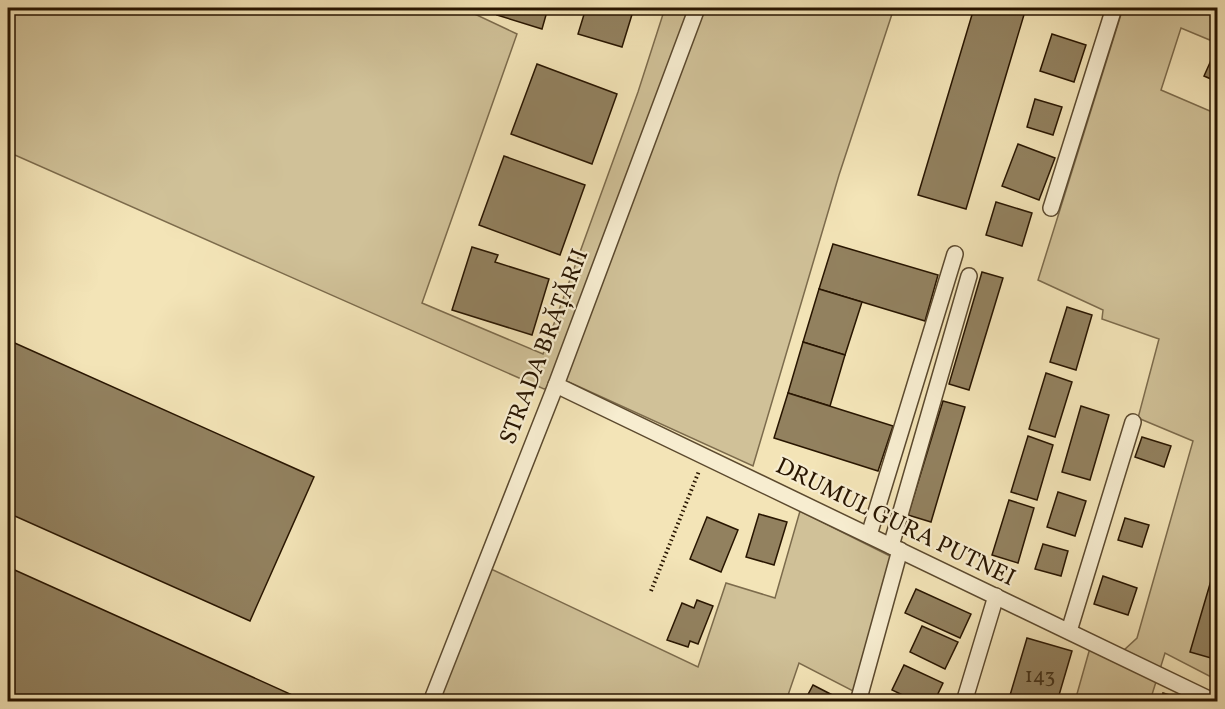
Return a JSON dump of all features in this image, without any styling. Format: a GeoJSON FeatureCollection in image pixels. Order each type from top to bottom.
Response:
{"type":"FeatureCollection","features":[{"type":"Feature","properties":{"kind":"street","name":"STRADA BRĂȚĂRII"},"geometry":{"type":"LineString","coordinates":[[431,702],[556,385],[697,8]]}},
{"type":"Feature","properties":{"kind":"street"},"geometry":{"type":"LineString","coordinates":[[1051,208],[1114,8]]}},
{"type":"Feature","properties":{"kind":"street"},"geometry":{"type":"LineString","coordinates":[[869,535],[955,254]]}},
{"type":"Feature","properties":{"kind":"street"},"geometry":{"type":"LineString","coordinates":[[858,702],[895,548],[969,276]]}},
{"type":"Feature","properties":{"kind":"street","name":"DRUMUL GURA PUTNEI"},"geometry":{"type":"LineString","coordinates":[[556,385],[1215,702]]}},
{"type":"Feature","properties":{"kind":"street"},"geometry":{"type":"LineString","coordinates":[[1069,631],[1132,422]]}},
{"type":"Feature","properties":{"kind":"street"},"geometry":{"type":"LineString","coordinates":[[964,702],[996,596]]}},
{"type":"Feature","properties":{"kind":"path"},"geometry":{"type":"LineString","coordinates":[[651,591],[705,457]]}},
{"type":"Feature","properties":{"kind":"shaded area"},"geometry":{"type":"Polygon","coordinates":[[[8,8],[462,8],[517,34],[422,303],[543,354],[638,92],[665,8],[894,8],[839,175],[753,466],[569,382],[544,389],[8,152],[8,8]]]}},
{"type":"Feature","properties":{"kind":"shaded area"},"geometry":{"type":"Polygon","coordinates":[[[1123,8],[1217,8],[1217,43],[1181,28],[1161,90],[1217,114],[1217,680],[1165,653],[1150,701],[1075,701],[1090,648],[1112,661],[1137,638],[1193,441],[1138,418],[1159,339],[1102,319],[1103,310],[1038,280],[1123,8]]]}},
{"type":"Feature","properties":{"kind":"shaded area"},"geometry":{"type":"Polygon","coordinates":[[[800,511],[894,558],[853,691],[799,663],[786,701],[438,702],[489,568],[698,667],[726,583],[775,598],[800,511]]]}},
{"type":"Feature","properties":{"kind":"building"},"geometry":{"type":"Polygon","coordinates":[[[500,8],[548,8],[542,29],[497,15],[500,8]]]}},
{"type":"Feature","properties":{"kind":"building"},"geometry":{"type":"Polygon","coordinates":[[[586,8],[634,8],[622,47],[578,34],[586,8]]]}},
{"type":"Feature","properties":{"kind":"building"},"geometry":{"type":"Polygon","coordinates":[[[974,8],[1026,8],[966,209],[918,195],[974,8]]]}},
{"type":"Feature","properties":{"kind":"building"},"geometry":{"type":"Polygon","coordinates":[[[1052,34],[1086,45],[1074,82],[1040,71],[1052,34]]]}},
{"type":"Feature","properties":{"kind":"building"},"geometry":{"type":"Polygon","coordinates":[[[1218,48],[1218,82],[1204,76],[1218,48]]]}},
{"type":"Feature","properties":{"kind":"building"},"geometry":{"type":"Polygon","coordinates":[[[537,64],[617,94],[592,164],[511,134],[537,64]]]}},
{"type":"Feature","properties":{"kind":"building"},"geometry":{"type":"Polygon","coordinates":[[[1035,99],[1062,107],[1053,135],[1027,127],[1035,99]]]}},
{"type":"Feature","properties":{"kind":"building"},"geometry":{"type":"Polygon","coordinates":[[[1018,144],[1055,158],[1039,200],[1002,186],[1018,144]]]}},
{"type":"Feature","properties":{"kind":"building"},"geometry":{"type":"Polygon","coordinates":[[[504,156],[585,185],[560,255],[479,225],[504,156]]]}},
{"type":"Feature","properties":{"kind":"building"},"geometry":{"type":"Polygon","coordinates":[[[996,202],[1032,213],[1022,246],[986,235],[996,202]]]}},
{"type":"Feature","properties":{"kind":"building"},"geometry":{"type":"Polygon","coordinates":[[[833,244],[938,275],[925,321],[819,289],[833,244]]]}},
{"type":"Feature","properties":{"kind":"building"},"geometry":{"type":"Polygon","coordinates":[[[472,247],[498,255],[495,262],[549,279],[532,335],[452,310],[472,247]]]}},
{"type":"Feature","properties":{"kind":"building"},"geometry":{"type":"Polygon","coordinates":[[[982,272],[1003,278],[969,390],[949,384],[982,272]]]}},
{"type":"Feature","properties":{"kind":"building"},"geometry":{"type":"Polygon","coordinates":[[[819,289],[862,302],[845,355],[803,342],[819,289]]]}},
{"type":"Feature","properties":{"kind":"building"},"geometry":{"type":"Polygon","coordinates":[[[1067,307],[1092,315],[1076,370],[1050,362],[1067,307]]]}},
{"type":"Feature","properties":{"kind":"building"},"geometry":{"type":"Polygon","coordinates":[[[8,340],[314,477],[250,621],[8,513],[8,340]]]}},
{"type":"Feature","properties":{"kind":"building"},"geometry":{"type":"Polygon","coordinates":[[[803,342],[845,355],[830,406],[788,393],[803,342]]]}},
{"type":"Feature","properties":{"kind":"building"},"geometry":{"type":"Polygon","coordinates":[[[1046,373],[1072,382],[1055,437],[1029,429],[1046,373]]]}},
{"type":"Feature","properties":{"kind":"building"},"geometry":{"type":"Polygon","coordinates":[[[788,393],[893,426],[878,471],[774,438],[788,393]]]}},
{"type":"Feature","properties":{"kind":"building"},"geometry":{"type":"Polygon","coordinates":[[[943,401],[965,407],[931,522],[908,515],[943,401]]]}},
{"type":"Feature","properties":{"kind":"building"},"geometry":{"type":"Polygon","coordinates":[[[1081,406],[1109,415],[1090,480],[1062,472],[1081,406]]]}},
{"type":"Feature","properties":{"kind":"building"},"geometry":{"type":"Polygon","coordinates":[[[1028,436],[1053,445],[1037,500],[1011,492],[1028,436]]]}},
{"type":"Feature","properties":{"kind":"building"},"geometry":{"type":"Polygon","coordinates":[[[1142,437],[1171,446],[1164,467],[1135,457],[1142,437]]]}},
{"type":"Feature","properties":{"kind":"building"},"geometry":{"type":"Polygon","coordinates":[[[1058,492],[1086,501],[1075,536],[1047,527],[1058,492]]]}},
{"type":"Feature","properties":{"kind":"building"},"geometry":{"type":"Polygon","coordinates":[[[1009,500],[1034,508],[1018,563],[992,555],[1009,500]]]}},
{"type":"Feature","properties":{"kind":"building"},"geometry":{"type":"Polygon","coordinates":[[[759,514],[787,522],[774,565],[746,557],[759,514]]]}},
{"type":"Feature","properties":{"kind":"building"},"geometry":{"type":"Polygon","coordinates":[[[707,517],[738,530],[721,572],[690,559],[707,517]]]}},
{"type":"Feature","properties":{"kind":"building"},"geometry":{"type":"Polygon","coordinates":[[[1125,518],[1149,525],[1142,547],[1118,540],[1125,518]]]}},
{"type":"Feature","properties":{"kind":"building"},"geometry":{"type":"Polygon","coordinates":[[[1043,544],[1068,551],[1061,576],[1035,569],[1043,544]]]}},
{"type":"Feature","properties":{"kind":"building"},"geometry":{"type":"Polygon","coordinates":[[[8,567],[299,698],[297,702],[8,702],[8,567]]]}},
{"type":"Feature","properties":{"kind":"building"},"geometry":{"type":"Polygon","coordinates":[[[1215,567],[1218,568],[1218,660],[1190,652],[1215,567]]]}},
{"type":"Feature","properties":{"kind":"building"},"geometry":{"type":"Polygon","coordinates":[[[1103,576],[1137,588],[1128,615],[1094,604],[1103,576]]]}},
{"type":"Feature","properties":{"kind":"building"},"geometry":{"type":"Polygon","coordinates":[[[916,589],[971,614],[960,638],[905,613],[916,589]]]}},
{"type":"Feature","properties":{"kind":"building"},"geometry":{"type":"Polygon","coordinates":[[[697,600],[713,606],[698,644],[690,641],[688,647],[667,640],[682,603],[694,608],[697,600]]]}},
{"type":"Feature","properties":{"kind":"building"},"geometry":{"type":"Polygon","coordinates":[[[922,626],[958,642],[945,669],[910,652],[922,626]]]}},
{"type":"Feature","properties":{"kind":"building"},"geometry":{"type":"Polygon","coordinates":[[[1027,638],[1072,651],[1057,702],[1008,702],[1027,638]]]}},
{"type":"Feature","properties":{"kind":"building"},"geometry":{"type":"Polygon","coordinates":[[[904,665],[943,683],[934,702],[917,702],[892,690],[904,665]]]}},
{"type":"Feature","properties":{"kind":"building"},"geometry":{"type":"Polygon","coordinates":[[[813,685],[846,702],[804,702],[813,685]]]}},
{"type":"Feature","properties":{"kind":"building"},"geometry":{"type":"Polygon","coordinates":[[[1163,693],[1193,702],[1161,702],[1163,693]]]}}]}
